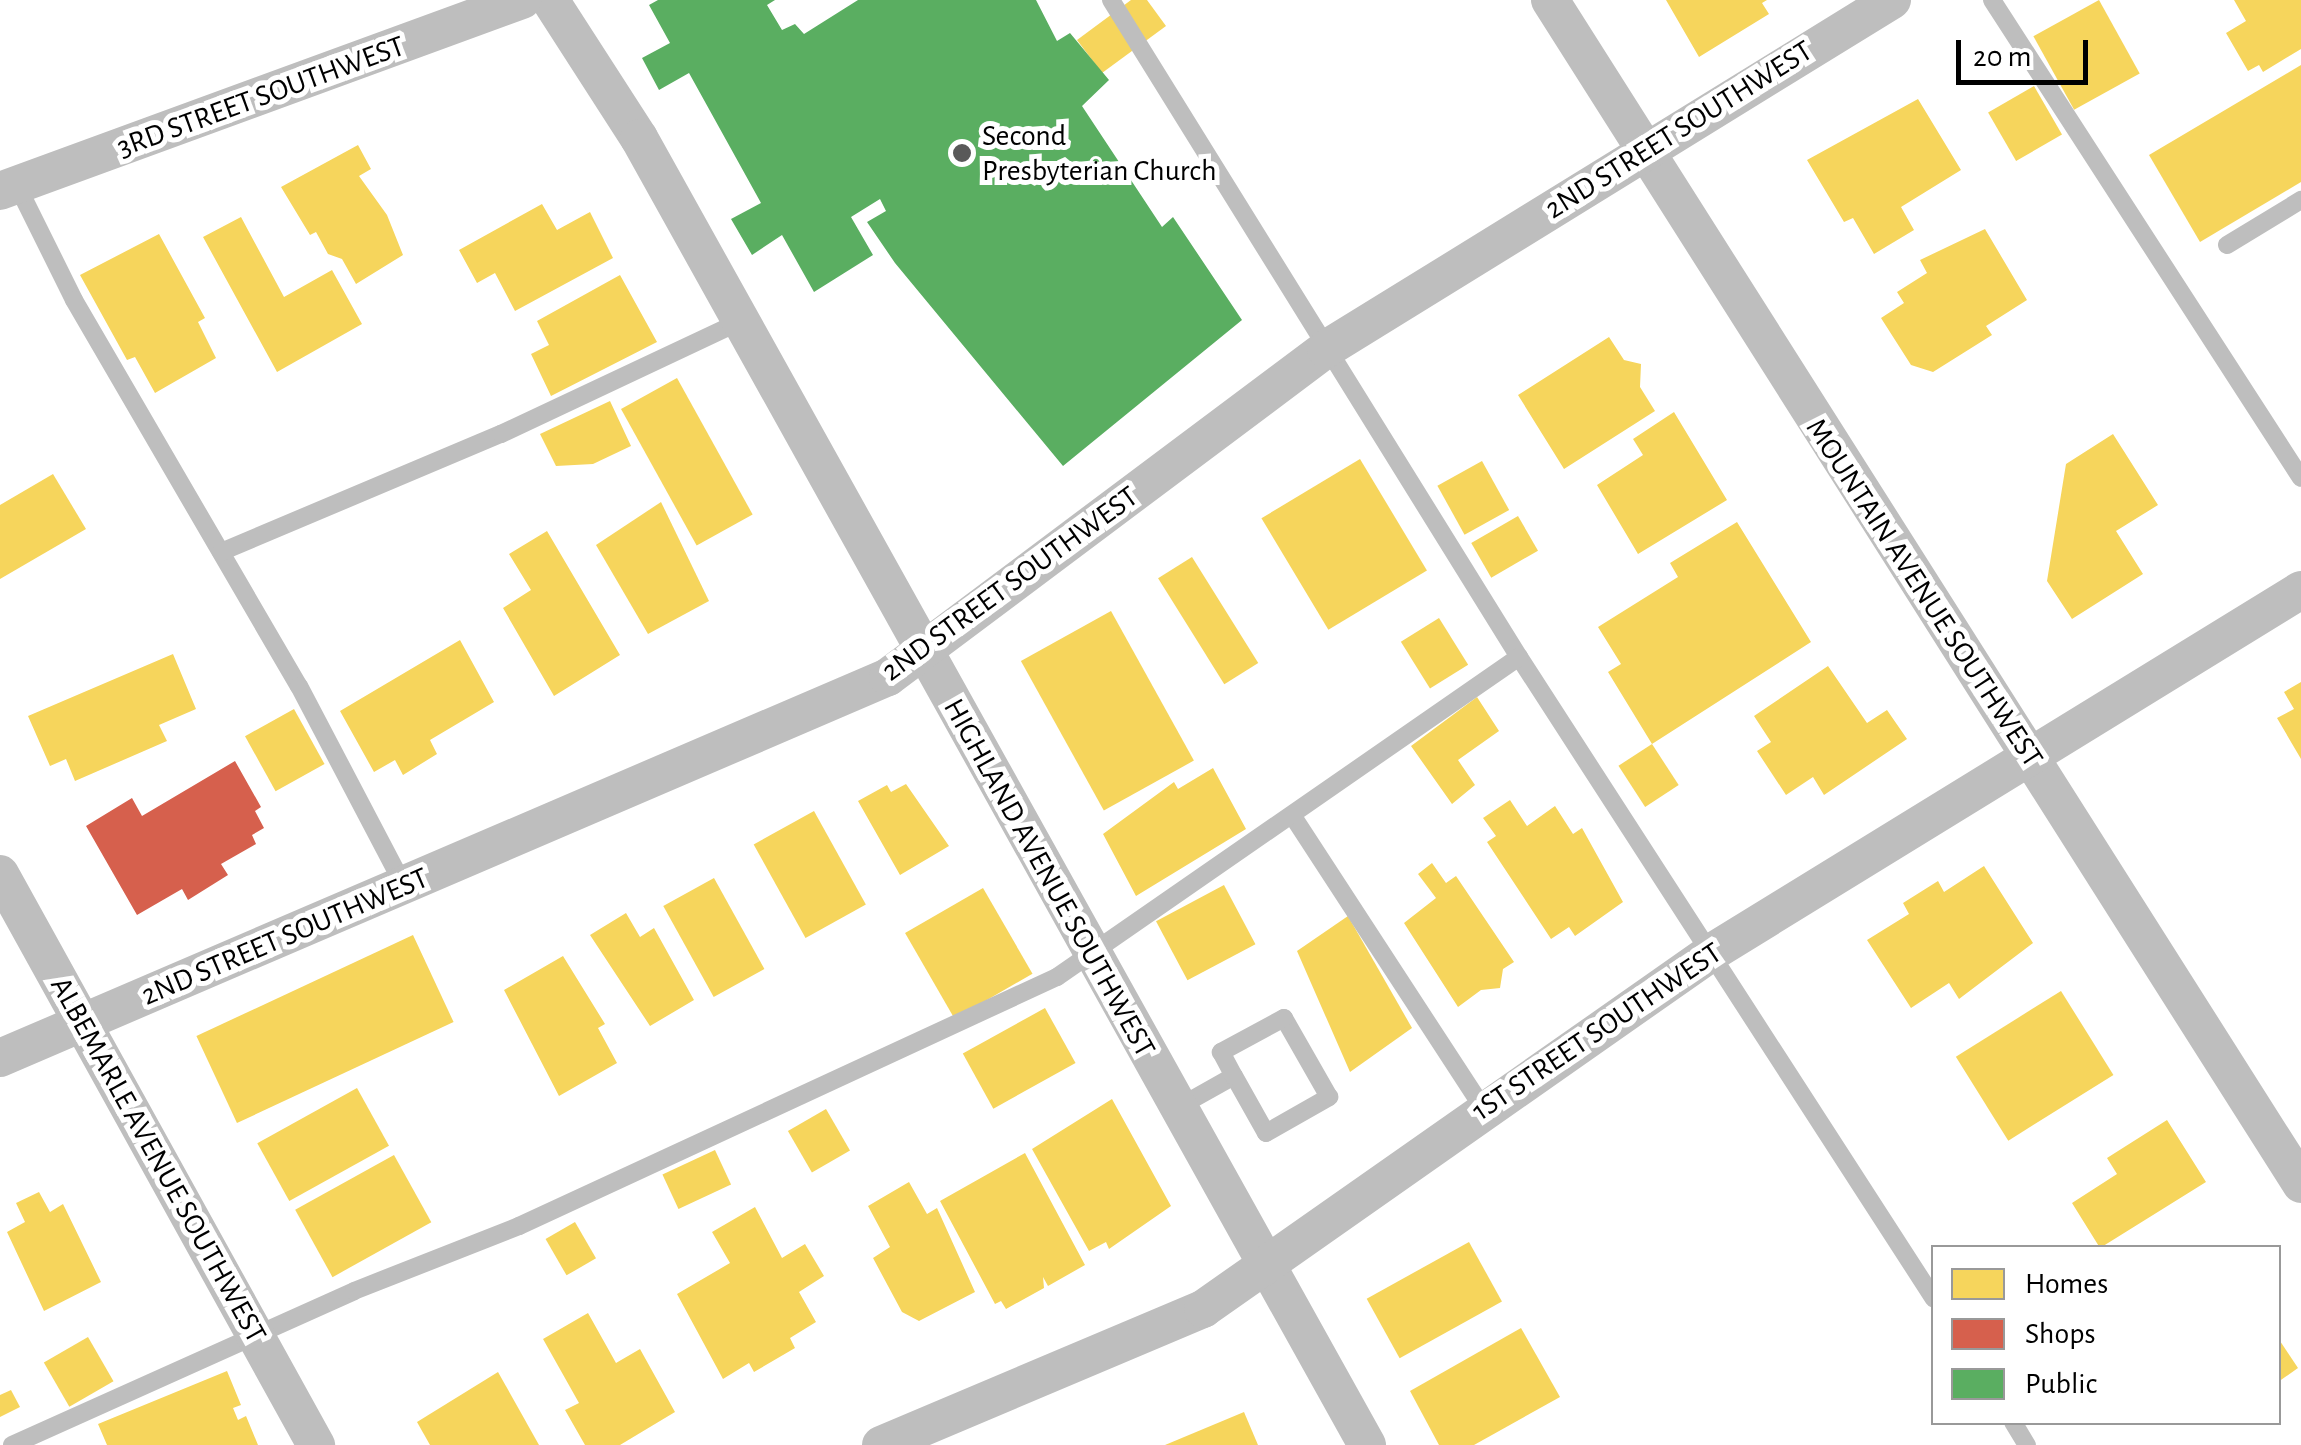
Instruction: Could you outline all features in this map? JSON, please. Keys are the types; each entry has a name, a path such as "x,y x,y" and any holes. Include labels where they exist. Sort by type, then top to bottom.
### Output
{"street":[{"name":"3RD STREET SOUTHWEST","path":"8,188 522,0"},
{"name":"HIGHLAND AVENUE SOUTHWEST","path":"550,0 639,138 1090,956 1366,1445"},
{"name":"MOUNTAIN AVENUE SOUTHWEST","path":"1550,0 2301,1184"},
{"name":"2ND STREET SOUTHWEST","path":"0,1058 888,678 1326,349 1892,0"},
{"name":"1ST STREET SOUTHWEST","path":"881,1445 1204,1309 1709,954 2301,590"},
{"name":"ALBEMARLE AVENUE SOUTHWEST","path":"0,874 316,1445"}],"lane":[{"path":"1111,0 1519,657 1931,1293"},
{"path":"1992,0 2301,478"},
{"path":"8,188 221,552 404,887"},
{"path":"2227,246 2301,200"},
{"path":"221,552 501,434 742,321"},
{"path":"12,1445 256,1336 520,1226 976,1018 1090,956 1519,657"},
{"path":"1292,815 1484,1109"},
{"path":"1284,1018 1329,1097 1266,1133 1234,1076 1221,1052 1284,1018"},
{"path":"1176,1108 1234,1076"}],"building: Homes":[{"path":"1131,0 1147,0 1166,26 1102,73 1077,40"},
{"path":"1666,0 1767,0 1762,3 1769,14 1699,57"},
{"path":"2099,0 2140,73 2074,110 2033,36"},
{"path":"2234,0 2301,0 2301,49 2263,72 2259,65 2248,71 2226,33 2246,21"},
{"path":"2301,65 2301,182 2200,242 2149,155"},
{"path":"2034,86 2062,134 2016,161 1988,112"},
{"path":"1918,99 1961,170 1901,207 1914,230 1874,254 1853,218 1844,222 1807,160"},
{"path":"358,145 371,169 359,176 387,215 403,255 356,284 342,259 328,254 316,232 310,235 281,187"},
{"path":"542,204 557,230 590,212 613,258 515,311 495,273 477,283 459,250"},
{"path":"241,217 284,297 332,270 362,324 277,372 203,237"},
{"path":"1985,229 2027,300 1986,326 1992,335 1933,372 1911,365 1881,318 1904,303 1897,292 1927,273 1920,260"},
{"path":"159,234 205,318 198,322 216,358 155,393 135,357 127,360 80,275"},
{"path":"620,275 657,342 551,396 531,354 549,345 537,321"},
{"path":"1609,337 1624,360 1641,364 1640,387 1655,411 1564,469 1518,395"},
{"path":"677,378 753,514 697,545 621,409"},
{"path":"610,401 631,446 593,464 556,466 540,434"},
{"path":"1674,412 1727,500 1638,554 1597,485 1643,455 1633,439"},
{"path":"2113,434 2158,505 2116,531 2143,574 2072,619 2047,581 2066,464"},
{"path":"1360,459 1427,570 1328,630 1261,518"},
{"path":"1482,461 1509,510 1465,535 1437,486"},
{"path":"53,474 86,529 0,579 0,505"},
{"path":"661,502 709,601 648,634 596,545"},
{"path":"1518,516 1538,551 1491,578 1471,543"},
{"path":"1737,522 1811,642 1652,744 1608,672 1621,664 1598,627 1678,577 1670,563"},
{"path":"547,531 620,655 554,696 503,608 531,590 509,554"},
{"path":"1192,557 1258,663 1224,684 1158,578"},
{"path":"1111,611 1194,761 1104,810 1021,661"},
{"path":"1439,618 1468,665 1430,688 1401,642"},
{"path":"460,640 494,702 430,740 437,754 403,775 395,760 374,772 340,711"},
{"path":"173,654 196,709 159,725 167,741 75,781 66,759 50,766 28,716"},
{"path":"1828,666 1867,723 1887,710 1907,739 1824,795 1813,777 1786,795 1757,751 1771,742 1754,716"},
{"path":"2301,682 2301,759 2277,718 2294,709 2284,692"},
{"path":"1477,697 1499,731 1458,760 1475,785 1452,804 1411,746"},
{"path":"294,709 325,764 276,791 245,736"},
{"path":"1652,744 1679,785 1645,807 1618,766"},
{"path":"1213,768 1246,829 1136,896 1103,834 1174,782 1178,789"},
{"path":"906,784 949,846 900,875 858,801 887,785 891,792"},
{"path":"1510,800 1527,826 1555,806 1573,834 1582,828 1623,902 1575,936 1569,927 1551,939 1487,842 1496,836 1483,818"},
{"path":"814,811 866,905 806,938 754,844"},
{"path":"1432,863 1446,883 1456,876 1514,962 1503,969 1500,988 1481,990 1458,1007 1404,923 1436,898 1418,874"},
{"path":"1984,866 2033,943 1959,999 1949,983 1911,1008 1867,940 1909,914 1903,903 1938,881 1944,892"},
{"path":"714,878 764,969 714,997 663,906"},
{"path":"1224,885 1255,944 1187,980 1156,921"},
{"path":"983,888 1032,974 955,1019 905,933"},
{"path":"626,913 640,937 654,928 694,1000 650,1026 590,935"},
{"path":"1348,916 1412,1028 1350,1072 1297,951"},
{"path":"413,935 454,1022 237,1123 196,1036"},
{"path":"563,956 605,1024 598,1028 617,1063 559,1096 504,990"},
{"path":"2061,991 2113,1075 2008,1141 1956,1057"},
{"path":"1045,1008 1076,1063 993,1109 963,1054"},
{"path":"357,1088 389,1146 289,1201 257,1143"},
{"path":"1112,1099 1171,1206 1109,1249 1106,1242 1089,1251 1032,1149"},
{"path":"826,1109 850,1151 812,1173 788,1131"},
{"path":"2167,1120 2206,1182 2105,1245 2098,1245 2072,1203 2117,1174 2107,1158"},
{"path":"715,1150 731,1184 678,1209 662,1175"},
{"path":"1025,1153 1085,1265 1048,1286 1043,1277 1044,1288 1006,1309 1001,1301 995,1304 940,1201"},
{"path":"394,1155 431,1222 332,1277 295,1210"},
{"path":"909,1182 927,1214 937,1208 975,1292 919,1321 902,1312 873,1258 890,1247 868,1206"},
{"path":"39,1192 50,1212 63,1204 101,1282 44,1311 7,1232 25,1222 16,1203"},
{"path":"755,1207 782,1258 805,1244 824,1276 799,1292 816,1322 790,1338 795,1348 754,1372 749,1363 723,1379 677,1294 730,1263 712,1232"},
{"path":"575,1222 596,1258 567,1275 546,1239"},
{"path":"1469,1242 1502,1301 1400,1358 1367,1299"},
{"path":"588,1313 616,1363 640,1349 675,1412 620,1445 585,1445 565,1410 579,1403 543,1339"},
{"path":"1521,1328 1560,1397 1474,1445 1439,1445 1410,1391"},
{"path":"88,1337 114,1381 69,1407 44,1362"},
{"path":"2281,1342 2298,1368 2281,1380"},
{"path":"227,1371 241,1405 233,1408 238,1420 246,1416 258,1445 107,1445 98,1424"},
{"path":"498,1372 539,1445 430,1445 417,1422"},
{"path":"11,1390 20,1407 0,1417 0,1395"},
{"path":"1244,1412 1258,1445 1165,1445"}],"building: Shops":[{"path":"235,761 261,807 255,811 264,828 252,835 256,844 221,864 228,875 188,900 182,889 137,915 86,826 132,798 142,816"}],"building: Public":[{"path":"658,0 775,0 767,5 782,30 795,24 804,34 858,0 1036,0 1057,41 1070,33 1109,80 1082,106 1162,227 1173,217 1242,320 1063,466 895,263 867,222 886,211 880,199 851,217 873,255 814,292 782,235 752,255 731,219 761,203 689,73 659,90 642,58 670,43 649,5"}],"place":[{"name":"Second Presbyterian Church","path":"962,153"}]}
